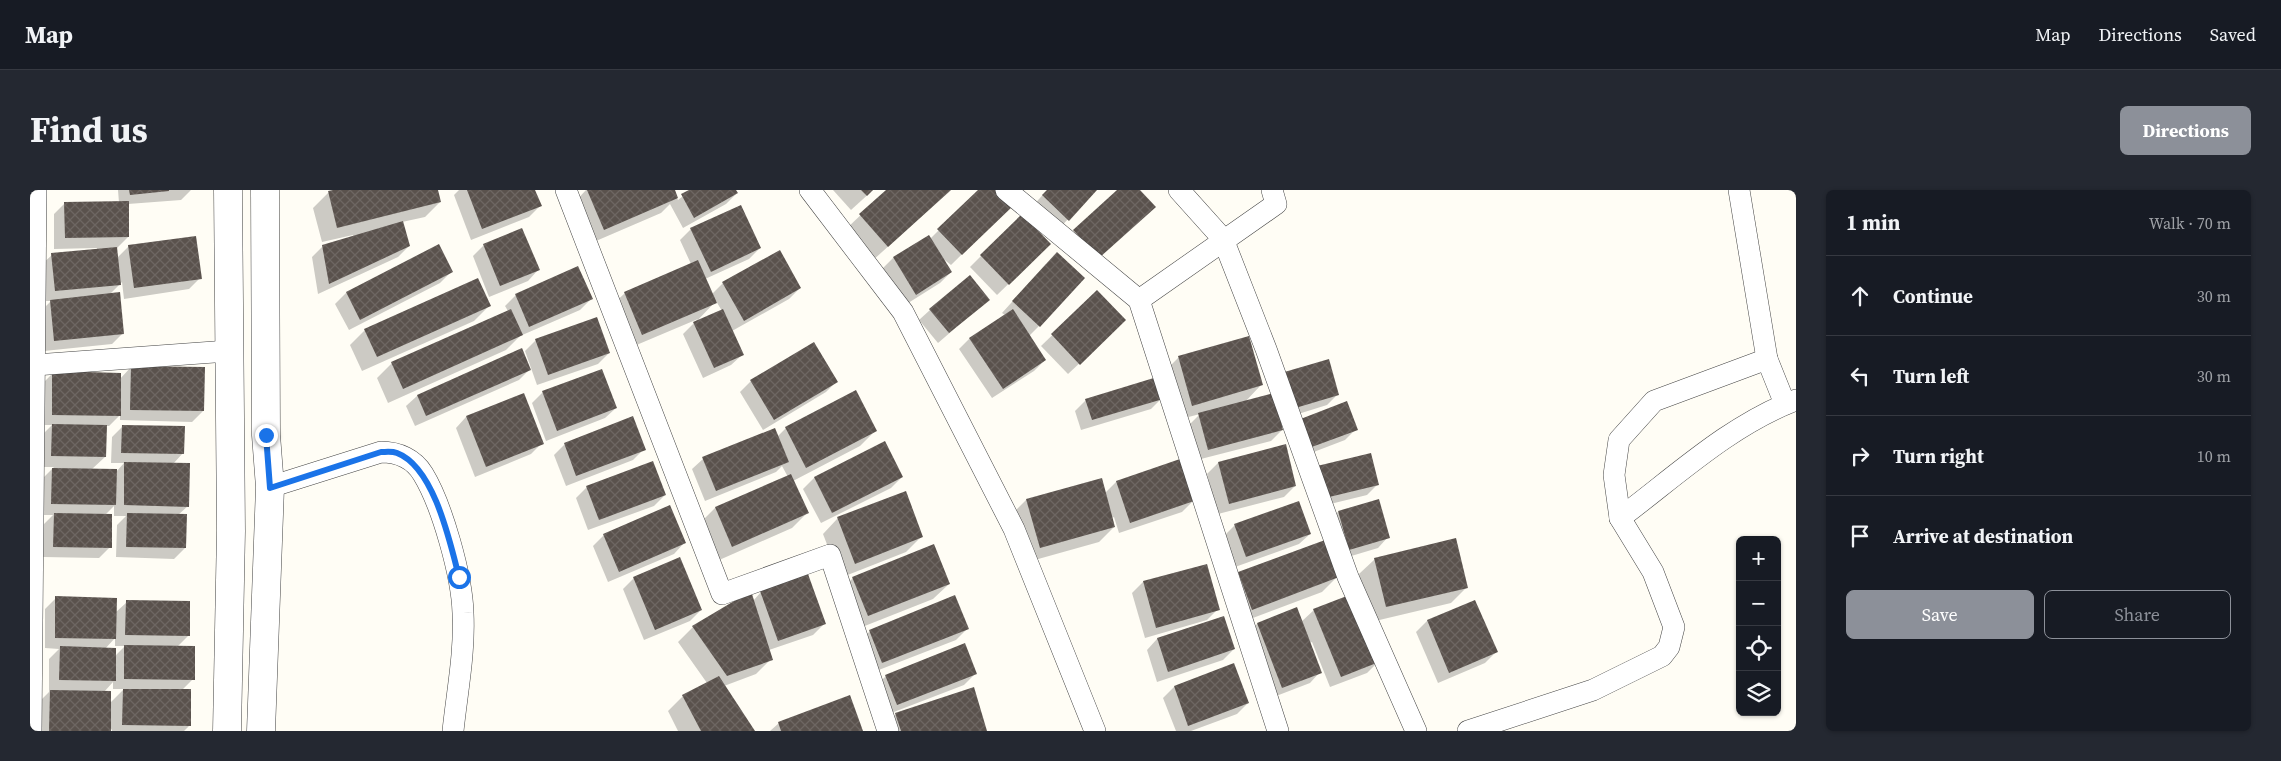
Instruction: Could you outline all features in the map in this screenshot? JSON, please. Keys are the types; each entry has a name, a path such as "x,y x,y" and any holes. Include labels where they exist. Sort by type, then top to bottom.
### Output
{"street":[{"path":"31,731 36,190"},
{"path":"227,731 231,531 228,190"},
{"path":"261,731 270,488 266,435 265,190"},
{"path":"566,190 722,594 830,555 888,731"},
{"path":"810,190 903,312 1014,529 1095,731"},
{"path":"1006,190 1140,300 1278,731"},
{"path":"1179,190 1223,239 1266,349 1348,577 1416,731"},
{"path":"1140,300 1223,239 1276,204 1272,190"},
{"path":"1620,518 1729,435 1768,411 1791,402 1767,359 1739,190"},
{"path":"35,365 228,351"},
{"path":"1468,731 1592,690 1662,656 1669,647 1674,627 1672,617 1653,572 1620,518 1614,475 1619,440 1654,401 1767,359"},
{"path":"270,488 381,452 396,452 409,460 422,473 452,548 459,577 463,612 463,648 453,731"}],"building":[{"path":"129,190 169,190 169,191 130,195"},
{"path":"438,190 441,202 337,228 328,191"},
{"path":"467,190 535,190 542,206 482,229"},
{"path":"587,190 675,190 678,198 604,230"},
{"path":"689,190 736,190 738,193 694,218 681,194"},
{"path":"861,190 873,190 867,196"},
{"path":"886,190 951,190 888,247 859,214"},
{"path":"978,190 997,190 1013,206 962,255 937,229"},
{"path":"1047,190 1097,190 1069,221 1042,195"},
{"path":"1117,190 1140,190 1156,207 1099,258 1073,230"},
{"path":"129,201 129,237 65,238 64,202"},
{"path":"741,205 761,248 711,272 690,228"},
{"path":"1022,214 1051,244 1009,285 980,255"},
{"path":"403,221 410,246 329,284 322,245"},
{"path":"522,228 540,270 500,286 483,244"},
{"path":"929,235 952,272 916,295 893,257"},
{"path":"196,236 202,279 134,288 128,245"},
{"path":"439,244 453,272 360,320 346,292"},
{"path":"117,247 121,285 55,291 51,253"},
{"path":"780,250 801,288 744,321 722,282"},
{"path":"1057,252 1085,278 1040,327 1012,301"},
{"path":"698,260 717,303 642,335 624,292"},
{"path":"578,266 593,299 529,327 515,294"},
{"path":"970,275 990,300 949,333 929,309"},
{"path":"478,278 491,306 377,357 364,329"},
{"path":"1097,290 1126,320 1080,365 1051,334"},
{"path":"120,292 124,334 54,341 50,300"},
{"path":"511,309 523,335 403,389 391,362"},
{"path":"723,309 744,355 714,368 693,322"},
{"path":"1013,309 1046,360 1003,389 969,338"},
{"path":"597,317 610,353 548,375 535,339"},
{"path":"1249,336 1263,385 1192,406 1178,356"},
{"path":"814,342 838,382 774,420 750,380"},
{"path":"522,348 531,370 426,416 417,395"},
{"path":"1329,359 1339,395 1292,409 1281,373"},
{"path":"131,366 205,367 204,411 130,410"},
{"path":"602,369 617,408 557,431 542,391"},
{"path":"52,371 121,373 121,416 52,415"},
{"path":"1157,377 1163,399 1092,420 1085,399"},
{"path":"856,390 877,431 806,468 785,427"},
{"path":"524,393 544,444 486,467 466,416"},
{"path":"1274,393 1283,430 1208,450 1198,413"},
{"path":"1347,401 1358,430 1309,448 1298,420"},
{"path":"633,416 646,450 576,476 564,443"},
{"path":"52,424 107,425 106,457 51,456"},
{"path":"122,425 185,426 184,454 121,453"},
{"path":"775,428 789,462 716,491 702,457"},
{"path":"885,441 903,477 832,513 814,477"},
{"path":"1286,444 1296,486 1229,504 1218,462"},
{"path":"1371,453 1379,485 1325,498 1317,466"},
{"path":"1180,459 1194,501 1130,523 1116,481"},
{"path":"653,461 666,495 599,520 586,486"},
{"path":"124,462 190,463 189,507 124,505"},
{"path":"52,468 117,469 116,505 51,504"},
{"path":"791,474 809,513 732,547 715,507"},
{"path":"1102,478 1115,527 1040,548 1026,499"},
{"path":"906,491 923,537 855,564 837,517"},
{"path":"1379,499 1390,538 1349,550 1338,511"},
{"path":"1299,501 1311,534 1246,557 1234,524"},
{"path":"670,505 686,543 619,572 603,534"},
{"path":"54,513 112,514 112,548 53,547"},
{"path":"127,513 187,514 186,548 126,547"},
{"path":"1456,538 1468,588 1386,607 1374,558"},
{"path":"1325,540 1339,577 1252,610 1238,572"},
{"path":"934,544 950,584 868,616 852,577"},
{"path":"680,557 702,610 655,630 633,577"},
{"path":"1207,564 1220,610 1156,628 1143,581"},
{"path":"808,574 826,624 778,641 760,591"},
{"path":"751,591 773,660 727,676 692,626"},
{"path":"1352,594 1379,662 1341,677 1313,609"},
{"path":"955,595 969,629 882,663 869,630"},
{"path":"55,596 117,598 116,639 55,638"},
{"path":"126,600 190,601 190,636 125,635"},
{"path":"1475,600 1498,652 1449,673 1427,620"},
{"path":"1297,607 1322,673 1282,688 1257,623"},
{"path":"1224,616 1235,649 1168,672 1157,638"},
{"path":"965,643 977,674 897,705 885,675"},
{"path":"124,645 195,646 195,680 124,679"},
{"path":"60,646 116,648 116,681 59,680"},
{"path":"1234,663 1249,703 1188,726 1174,686"},
{"path":"719,676 755,731 701,731 682,695"},
{"path":"974,687 987,731 901,731 895,713"},
{"path":"123,689 191,689 191,726 122,725"},
{"path":"50,690 111,691 111,731 49,731"},
{"path":"850,695 863,731 781,731 778,722"}],"route":[{"path":"266,435 270,488 381,452 396,452 409,460 422,473 431,491 452,548 459,577"}]}
